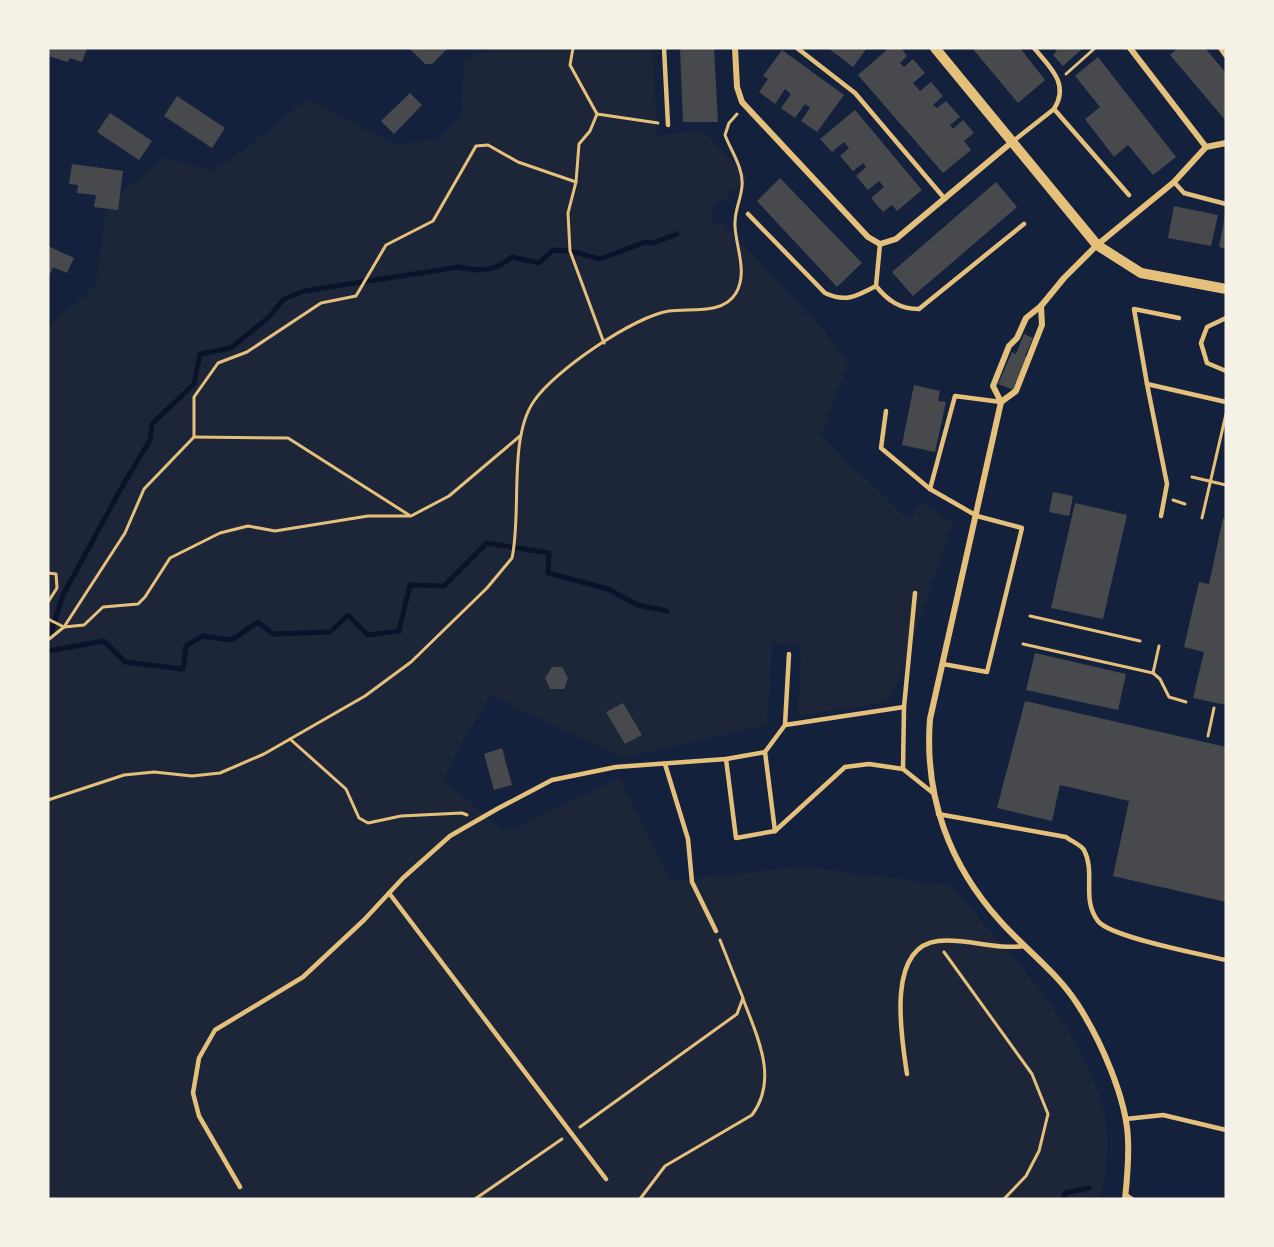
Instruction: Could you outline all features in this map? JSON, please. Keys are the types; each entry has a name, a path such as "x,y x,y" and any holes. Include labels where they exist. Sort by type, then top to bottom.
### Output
{"street":[{"path":"735,48 737,87 742,102 868,237 880,244 896,239 1012,142"},
{"path":"935,48 1097,245 1142,273 1226,289"},
{"path":"1130,48 1206,147"},
{"path":"1221,48 1226,55"},
{"path":"1128,1198 1126,1119 1102,1051 1078,1005 1060,982 981,898 964,873 950,846 933,793 928,748 930,719 977,516 1000,402 993,386 1009,346 1017,338 1026,318 1041,306 1097,245 1174,182 1206,147 1226,143"},
{"path":"1000,402 1016,391 1042,325 1041,306"}],"lane":[{"path":"664,48 668,125"},
{"path":"797,48 855,93 945,200"},
{"path":"1012,142 1054,109 1059,101 1060,83 1034,48"},
{"path":"1054,109 1129,195"},
{"path":"1174,182 1184,193 1226,204"},
{"path":"748,214 825,293 837,299 849,299 876,286"},
{"path":"876,286 892,302 906,309 919,309 1024,224"},
{"path":"876,286 880,244"},
{"path":"1161,516 1167,484 1134,309 1179,318"},
{"path":"1226,318 1207,327 1201,343 1207,363 1226,371"},
{"path":"1147,384 1226,402"},
{"path":"930,489 955,396 1000,402"},
{"path":"886,411 881,448 930,489 977,516 1022,528 987,672 943,664"},
{"path":"903,769 904,707 915,593"},
{"path":"775,831 765,752 784,725 789,654"},
{"path":"784,725 904,707"},
{"path":"240,1187 199,1116 194,1093 199,1058 215,1030 303,977 364,920 389,892 450,836 552,780 616,767 726,759 765,752"},
{"path":"726,759 736,838 775,831 845,767 869,764 903,769 933,793"},
{"path":"665,764 688,839 692,882 716,931"},
{"path":"938,814 1066,837 1083,848 1089,865 1089,904 1099,924 1127,936 1226,960"},
{"path":"389,892 606,1179"},
{"path":"907,1074 900,1019 903,981 912,955 936,941 958,941 1008,948 1024,946"},
{"path":"1126,1119 1163,1115 1226,1130"}],"path":[{"path":"573,48 570,65 597,114"},
{"path":"1065,74 1095,48"},
{"path":"597,114 668,125"},
{"path":"597,114 590,131 579,144 576,182 568,213 570,251 604,343"},
{"path":"48,800 124,775 154,772 192,776 220,773 290,739 365,696 411,662 505,570 512,558 515,536 522,435 532,403 544,387 604,343 650,316 668,311 722,307 737,292 742,272 736,239 735,211 742,179 725,135 729,123 737,114"},
{"path":"48,640 64,627 125,534 144,489 194,437 194,397 218,363 247,352 321,303 356,296 386,245 432,221 476,146 488,145 518,162 576,182"},
{"path":"1202,518 1226,414"},
{"path":"48,619 64,627 84,625 103,607 138,604 146,597 170,558 220,533 248,526 275,531 368,516 411,516 449,496 522,435"},
{"path":"194,437 288,438 411,516"},
{"path":"1192,477 1226,485"},
{"path":"48,573 56,574 57,588 48,602"},
{"path":"1030,616 1140,641"},
{"path":"1023,644 1154,673 1160,679 1169,697 1186,702"},
{"path":"1154,673 1159,646"},
{"path":"1208,736 1214,708"},
{"path":"290,739 346,789 359,818 368,823 401,816 462,813 479,819"},
{"path":"639,1199 665,1166 752,1115 759,1106 766,1069 763,1052 716,931"},
{"path":"936,941 1032,1074 1048,1114 1039,1151 1026,1176 1004,1199"},
{"path":"475,1199 736,1014 743,998"}],"shaded area":[{"path":"491,48 652,48 657,135 704,132 748,178 725,199 714,205 711,227 722,223 806,311 804,311 822,327 848,364 821,436 909,520 922,503 953,523 898,682 885,702 798,716 801,645 773,643 767,725 622,758 491,695 460,746 444,779 503,832 620,778 671,881 803,867 952,886 1043,994 1081,1052 1095,1084 1107,1127 1107,1158 1100,1199 48,1199 48,327 96,285 106,206 165,157 212,171 249,146 307,98 395,145 440,139 461,115 464,62"}],"building":[{"path":"48,48 87,48 82,62 70,58 68,62 48,56"},
{"path":"409,48 448,48 432,64 425,64"},
{"path":"680,48 714,48 718,122 683,122"},
{"path":"828,48 867,48 853,67"},
{"path":"889,48 901,48 907,56 900,63 904,67 913,59 925,73 913,83 920,91 931,82 943,96 933,105 937,108 946,101 960,117 950,125 953,129 963,120 974,133 964,141 971,150 943,173 858,75"},
{"path":"972,48 1020,48 1045,80 1018,103"},
{"path":"1054,48 1083,48 1063,66 1053,55 1057,51"},
{"path":"1178,48 1205,48 1226,73 1226,121 1170,55"},
{"path":"782,50 844,95 817,132 801,121 810,108 805,104 795,118 781,108 791,94 785,89 775,104 759,92 768,79 763,76"},
{"path":"1098,57 1176,157 1153,175 1128,145 1114,157 1085,119 1100,107 1075,76"},
{"path":"410,93 422,105 394,134 381,121"},
{"path":"177,96 225,128 212,148 164,116"},
{"path":"855,110 922,190 897,211 892,205 883,212 871,198 884,187 879,181 868,190 856,176 866,167 863,163 853,171 840,156 849,148 844,142 832,152 820,139"},
{"path":"110,113 152,141 139,160 97,132"},
{"path":"72,164 123,171 118,210 94,207 96,195 77,193 78,185 69,184"},
{"path":"780,178 862,263 837,287 757,201"},
{"path":"996,182 1017,207 913,296 892,272"},
{"path":"1174,206 1218,215 1211,246 1168,238"},
{"path":"1226,215 1226,249 1219,247"},
{"path":"48,246 74,258 67,273 53,267 48,279"},
{"path":"1024,334 1033,338 1025,356 1030,358 1016,391 998,384 1012,352 1016,354"},
{"path":"914,385 940,391 938,401 946,402 935,452 902,445"},
{"path":"1053,492 1073,496 1069,516 1049,512"},
{"path":"1075,503 1127,515 1103,619 1051,608"},
{"path":"1223,518 1226,519 1226,705 1193,698 1204,652 1184,647 1199,582 1209,584"},
{"path":"1035,653 1126,674 1118,710 1026,690"},
{"path":"552,667 562,667 568,678 564,689 550,689 545,678"},
{"path":"1025,701 1226,747 1226,902 1113,876 1129,801 1060,785 1052,821 997,808"},
{"path":"623,703 642,735 625,744 606,712"},
{"path":"502,748 512,785 494,790 484,754"}],"waterway":[{"path":"48,642 63,595 150,440 152,424 194,384 200,354 231,348 268,318 284,299 304,291 459,267 474,270 493,268 512,257 539,263 553,250 570,251 600,259 645,242 653,243 677,234"},
{"path":"48,651 104,641 125,662 183,669 186,646 202,636 232,640 258,622 273,634 330,632 348,615 368,635 399,631 410,585 444,586 487,543 549,553 548,573 608,589 638,605 667,611"},
{"path":"1063,1199 1065,1193 1089,1188"}]}
